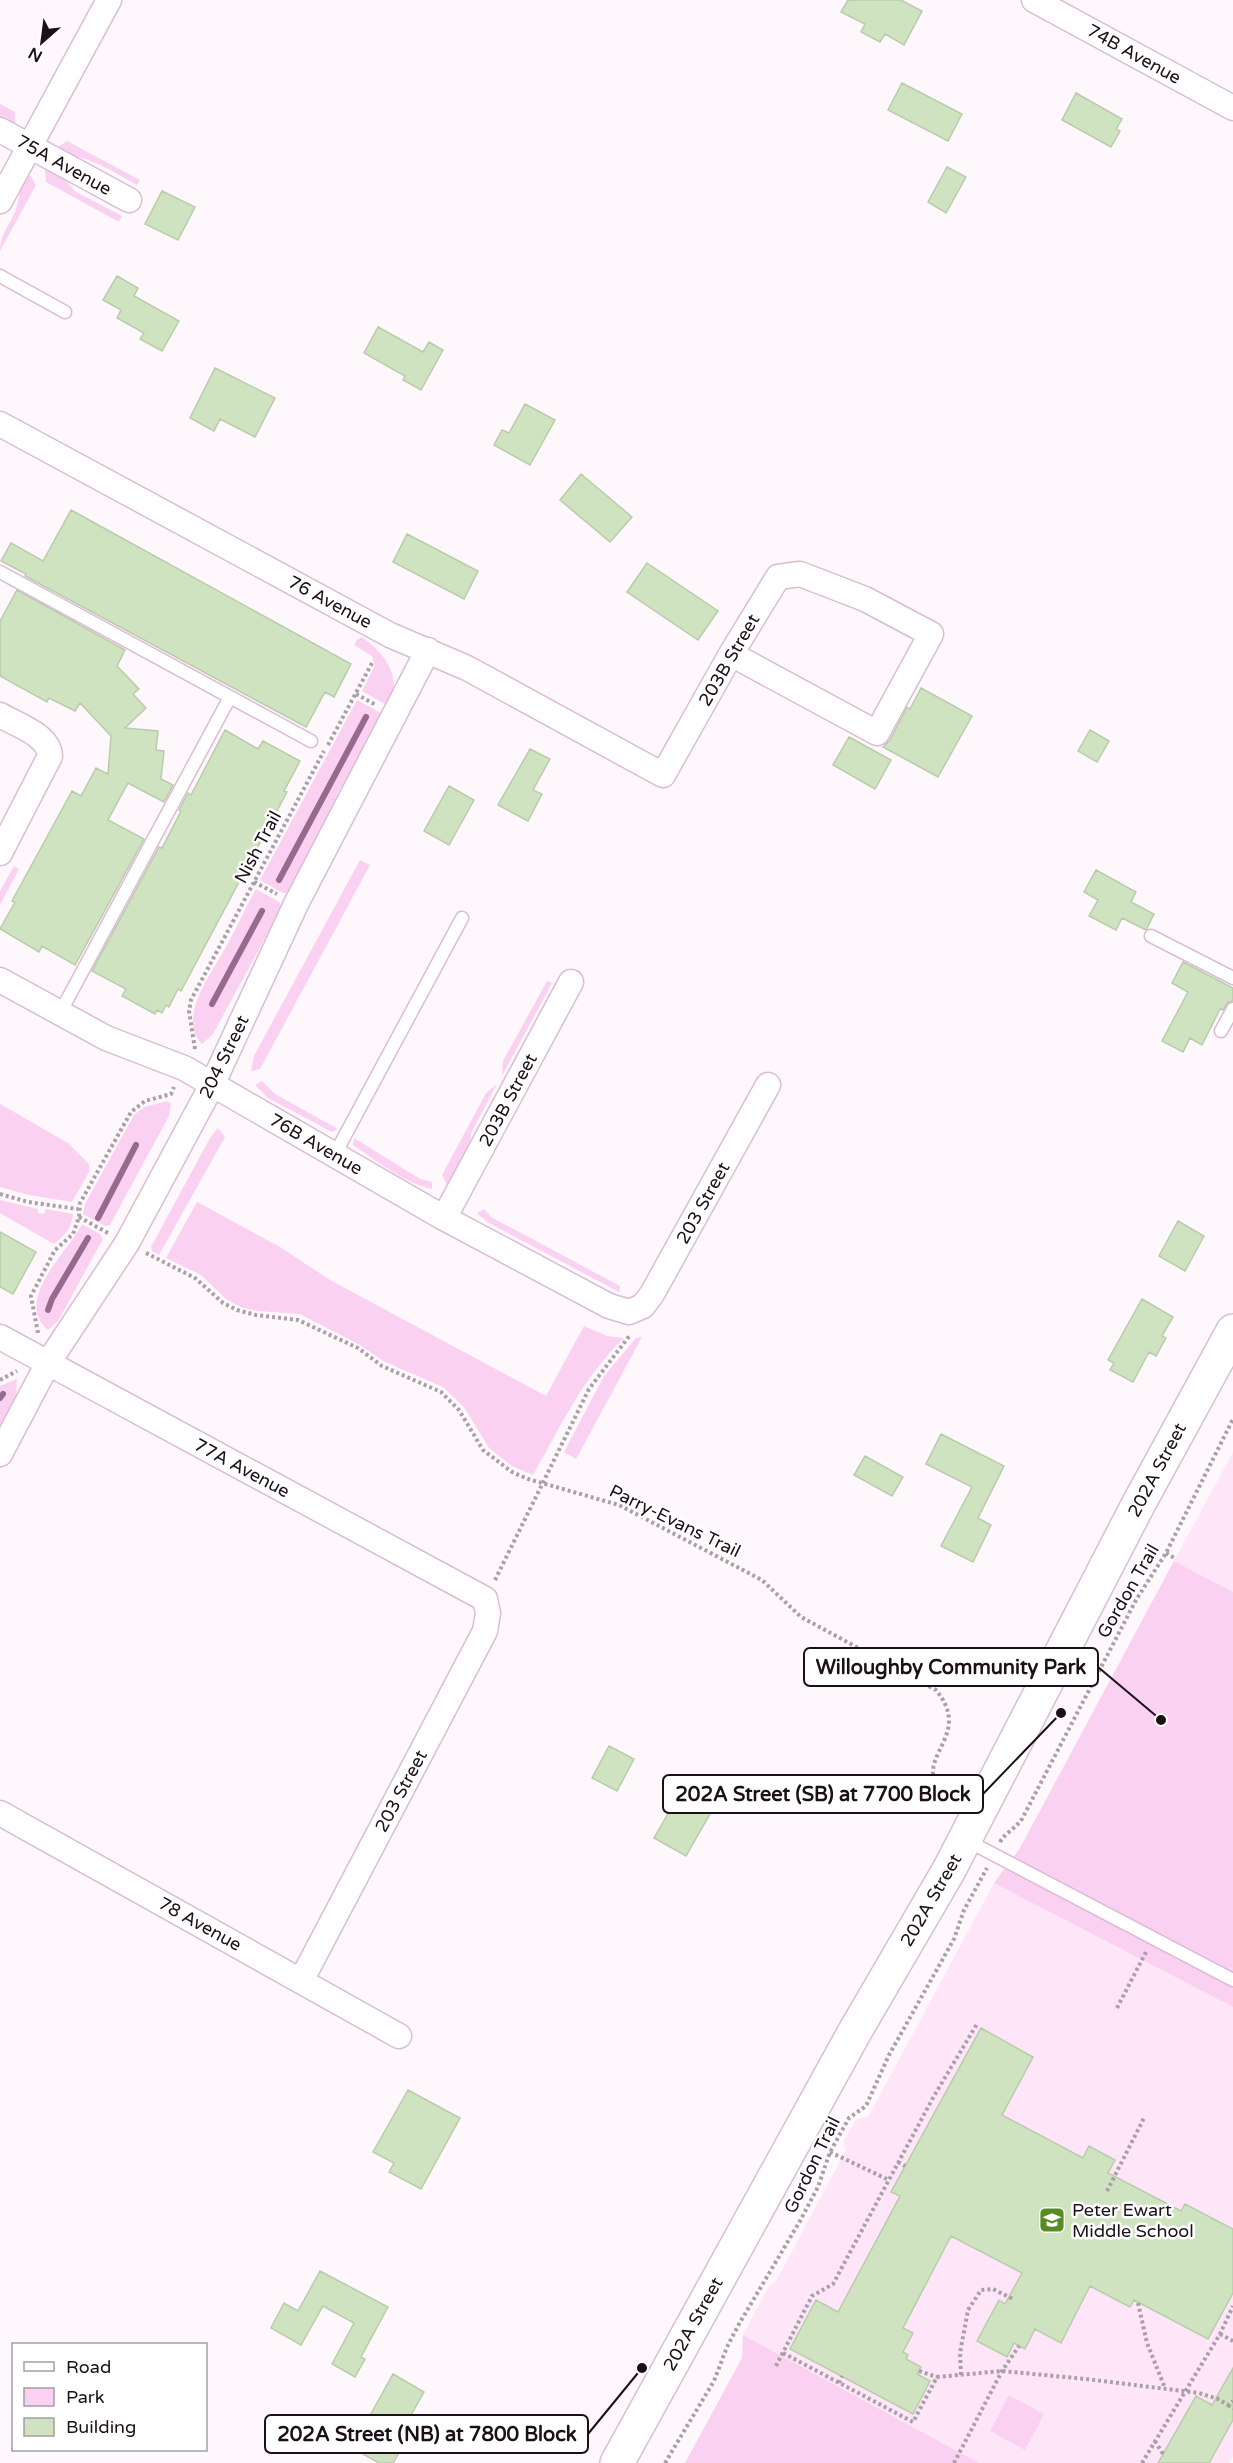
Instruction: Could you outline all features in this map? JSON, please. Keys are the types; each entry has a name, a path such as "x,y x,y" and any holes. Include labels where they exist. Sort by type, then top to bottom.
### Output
{"main road":[{"name":"202A Street","path":"617,2463 843,2053 965,1840 1138,1504 1233,1330"}],"street":[{"path":"0,201 109,0"},
{"name":"74B Avenue","path":"1034,0 1233,108"},
{"name":"75A Avenue","path":"0,130 129,200"},
{"name":"76 Avenue","path":"0,424 390,635 467,668 663,775"},
{"name":"203B Street","path":"663,775 731,654 778,577 800,574 865,598 931,634 877,733 731,654"},
{"name":"204 Street","path":"0,1454 48,1363 127,1243 212,1085 296,904 428,650"},
{"path":"0,716 42,739 50,748 50,756 43,774 0,853"},
{"name":"76B Avenue","path":"0,980 106,1038 175,1064 444,1218 609,1306 630,1324"},
{"name":"203B Street","path":"444,1218 571,982"},
{"name":"203 Street","path":"630,1324 652,1294 768,1085"},
{"name":"77A Avenue","path":"0,1337 485,1599"},
{"name":"203 Street","path":"301,1981 485,1631 488,1613 485,1599"},
{"name":"78 Avenue","path":"0,1813 399,2036"}],"lane":[{"path":"0,276 65,312"},
{"path":"0,572 311,741"},
{"path":"60,1013 230,697"},
{"path":"335,1154 462,918"},
{"path":"1151,936 1233,978"},
{"path":"1221,1031 1233,1009"},
{"path":"965,1840 1233,1980"}],"path":[{"name":"Nish Trail","path":"195,1048 189,1011 191,1000 372,663"},
{"path":"39,1332 33,1316 31,1296 55,1250 73,1234 79,1217 78,1209 131,1112 145,1101 171,1094"},
{"path":"0,1194 28,1202 78,1209"},
{"path":"79,1217 107,1232"},
{"name":"Parry-Evans Trail","path":"147,1253 195,1278 223,1303 237,1310 256,1315 298,1320 309,1324 358,1348 382,1366 441,1392 459,1410 483,1450 512,1472 619,1505 762,1580 801,1617 936,1690 944,1700 949,1722 933,1762 939,1789 946,1797"},
{"path":"485,1599 589,1389 630,1324"},
{"path":"0,1380 16,1374"},
{"name":"Gordon Trail","path":"1003,1831 1014,1828 1022,1819 1130,1611 1166,1553 1233,1419"},
{"path":"1166,1553 1176,1559"},
{"name":"Gordon Trail","path":"665,2463 714,2381 739,2324 800,2221 818,2187 830,2152 849,2118 866,2106 889,2055 954,1939 964,1910 981,1880"},
{"path":"1117,2008 1153,1938"},
{"path":"776,2366 812,2296 833,2284 934,2096 977,2024"},
{"path":"1107,2191 1144,2118"},
{"path":"830,2152 889,2180"},
{"path":"898,2162 905,2166"},
{"path":"961,2375 960,2353 968,2310 981,2290 993,2289 1013,2299"},
{"path":"1138,2303 1148,2343 1165,2388"},
{"path":"1142,2463 1220,2334 1233,2306"},
{"path":"1220,2334 1233,2341"},
{"path":"954,2463 1002,2372 1019,2346"},
{"path":"783,2353 913,2422 937,2377"},
{"path":"919,2371 937,2377 1002,2372 1165,2388 1218,2399 1233,2410 1232,2416"},
{"path":"839,2383 842,2376"},
{"path":"1228,2405 1233,2401"},
{"path":"1155,2441 1163,2454"}],"shaded area":[{"path":"1233,1452 1233,1592 1174,1561"},
{"path":"994,1883 1233,2007 1233,2456 1229,2463 979,2463 743,2335 769,2286 776,2281 846,2150 843,2142 856,2119 868,2117"}],"green space":[{"path":"0,104 15,112 15,124 0,120"},
{"path":"67,141 140,180 137,185 97,163 65,153 58,147"},
{"path":"45,170 60,174 76,192 122,216 119,222 46,182"},
{"path":"30,175 36,185 0,251 4,233 17,206 22,185"},
{"path":"362,637 378,651 389,666 394,684 391,704 385,704 362,691 375,665 372,656 354,645"},
{"path":"357,700 381,713 384,719 346,789 341,787 337,795 341,796 289,893 283,893 260,880"},
{"path":"360,860 370,865 260,1069 251,1071 254,1056"},
{"path":"14,866 19,869 0,905 0,891"},
{"path":"256,889 279,902 282,907 213,1034 202,1044 195,1033 193,1021 199,995"},
{"path":"547,981 552,983 502,1076 503,1061"},
{"path":"262,1081 275,1094 338,1129 332,1132 268,1098 255,1085"},
{"path":"497,1084 471,1133 470,1147 454,1179 447,1185 442,1175 486,1093"},
{"path":"167,1101 171,1103 169,1116 110,1225 105,1226 83,1214 85,1204 134,1115 144,1107"},
{"path":"0,1104 68,1143 89,1164 89,1172 72,1202 29,1195 0,1187"},
{"path":"218,1128 225,1137 159,1255 153,1252 151,1247 210,1138"},
{"path":"354,1138 420,1179 432,1182 432,1189 411,1182 381,1164 353,1145"},
{"path":"0,1200 38,1209 38,1213 44,1214 46,1209 73,1214 71,1223 65,1234 54,1244 0,1213"},
{"path":"197,1202 280,1247 330,1280 546,1396 584,1326 607,1336 624,1338 596,1369 563,1420 533,1475 512,1466 489,1448 464,1407 443,1387 385,1362 360,1345 300,1314 257,1311 241,1307 226,1299 201,1275 166,1258"},
{"path":"484,1209 491,1217 620,1286 619,1292 487,1222 477,1213"},
{"path":"82,1224 100,1234 103,1239 58,1321 48,1330 39,1318 36,1304 40,1290 56,1261"},
{"path":"642,1337 576,1459 564,1452 604,1376 636,1338"},
{"path":"17,1379 16,1397 0,1427 0,1386"},
{"path":"1174,1561 1233,1592 1233,2007 994,1883 1020,1848"},
{"path":"743,2335 979,2463 685,2463 742,2358"},
{"path":"1009,2395 1044,2414 1025,2450 990,2431"}],"building":[{"path":"848,0 901,0 922,11 904,45 885,34 880,42 861,32 865,24 841,12"},
{"path":"902,83 962,114 948,141 888,110"},
{"path":"1076,93 1122,119 1116,129 1120,131 1111,147 1062,120"},
{"path":"947,167 966,177 946,213 928,202"},
{"path":"162,191 195,207 178,240 145,224"},
{"path":"117,276 138,288 134,296 179,321 162,351 140,339 144,333 117,318 121,310 103,300"},
{"path":"378,327 423,352 429,342 443,350 421,390 403,380 405,376 364,353"},
{"path":"215,368 275,398 255,437 220,419 214,431 190,418"},
{"path":"525,404 555,420 530,465 494,445 502,430 509,433"},
{"path":"581,474 632,517 610,542 560,500"},
{"path":"71,510 351,664 334,697 325,692 306,727 1,561 11,543 43,561"},
{"path":"407,534 478,571 464,599 393,562"},
{"path":"647,563 718,611 698,640 627,592"},
{"path":"17,590 125,650 117,666 139,689 133,694 146,708 125,728 158,731 156,750 164,751 161,779 173,785 164,802 128,783 108,820 144,839 75,965 42,946 39,952 0,929 15,902 12,901 72,791 81,796 96,768 108,774 111,736 80,703 75,711 49,698 47,702 0,676 0,621"},
{"path":"921,688 972,716 938,777 883,747 890,740 907,707 910,709"},
{"path":"225,730 258,749 263,741 300,761 284,791 287,792 181,991 178,989 169,1007 166,1005 162,1013 157,1010 155,1014 122,996 126,989 92,971 159,847 162,848 188,793 191,795"},
{"path":"1090,730 1109,741 1097,762 1078,751"},
{"path":"849,737 891,760 875,789 833,765"},
{"path":"530,749 550,759 533,790 542,794 528,821 498,805"},
{"path":"449,786 474,800 449,845 424,831"},
{"path":"1096,870 1136,892 1131,902 1154,914 1146,930 1122,918 1116,930 1089,916 1098,900 1084,892"},
{"path":"1183,962 1233,988 1233,1001 1228,1002 1223,1010 1220,1009 1202,1045 1190,1038 1183,1052 1162,1041 1188,992 1172,983"},
{"path":"1178,1221 1204,1236 1185,1271 1159,1256"},
{"path":"0,1232 36,1252 13,1294 0,1287"},
{"path":"1142,1299 1173,1317 1162,1336 1166,1338 1156,1356 1149,1352 1133,1382 1110,1370 1114,1363 1108,1360"},
{"path":"941,1434 1004,1466 978,1518 991,1525 973,1562 941,1546 972,1487 926,1464"},
{"path":"865,1456 903,1477 892,1496 854,1475"},
{"path":"609,1746 634,1759 617,1791 592,1778"},
{"path":"684,1786 709,1800 704,1809 711,1812 686,1856 654,1838"},
{"name":"Peter Ewart Middle School","path":"981,2028 1033,2057 1002,2115 1083,2158 1089,2146 1115,2160 1108,2173 1181,2211 1185,2204 1233,2229 1233,2293 1208,2339 1134,2300 1130,2307 1090,2286 1061,2343 1035,2329 1025,2349 1014,2343 1007,2357 977,2341 999,2300 1005,2304 1022,2273 951,2236 903,2328 913,2333 903,2352 908,2355 906,2359 921,2367 917,2374 930,2381 913,2414 790,2349 816,2300 838,2312 900,2196 891,2192"},
{"path":"408,2090 460,2118 421,2189 389,2172 394,2163 373,2152"},
{"path":"320,2271 388,2307 361,2357 365,2359 355,2377 332,2364 354,2323 323,2306 301,2345 271,2328 284,2303 298,2311"},
{"path":"1233,2368 1233,2420 1209,2463 1158,2463 1196,2396 1212,2405"},
{"path":"393,2374 424,2392 401,2433 408,2437 393,2463 379,2463 352,2448"}],"waterway":[{"path":"279,880 366,717"},
{"path":"212,1004 262,911"},
{"path":"98,1218 136,1145"},
{"path":"48,1310 52,1299 88,1238"},
{"path":"0,1398 3,1394"}],"place":[{"name":"202A Street (SB) at 7700 Block","path":"1061,1713"},
{"name":"Willoughby Community Park","path":"1161,1720"},
{"name":"Peter Ewart Middle School","path":"1052,2220"},
{"name":"202A Street (NB) at 7800 Block","path":"642,2368"}]}
